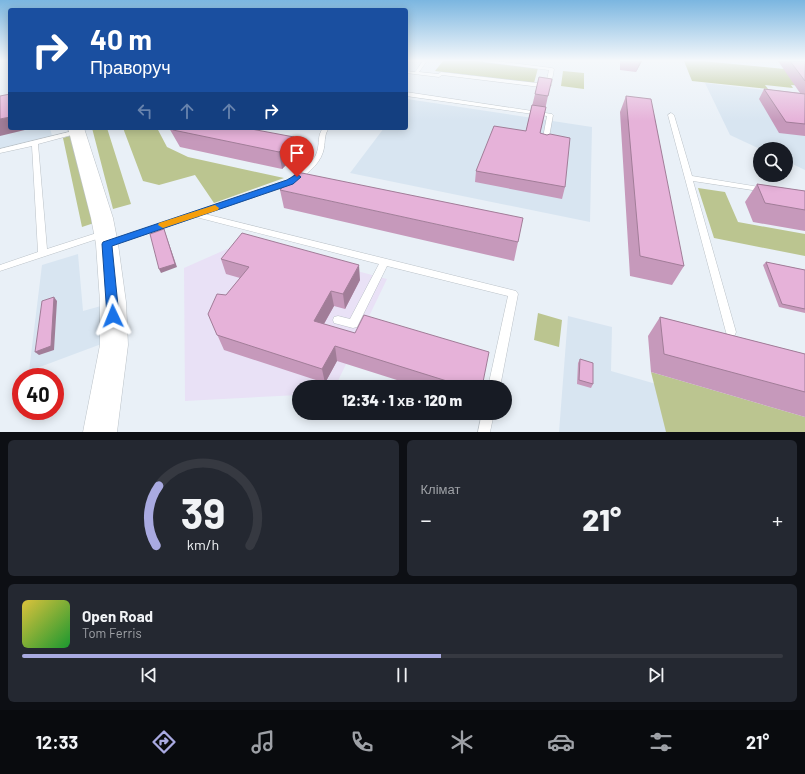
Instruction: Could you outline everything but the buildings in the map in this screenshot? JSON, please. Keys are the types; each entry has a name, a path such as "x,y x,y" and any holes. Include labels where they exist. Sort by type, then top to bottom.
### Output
{"street":[{"path":"76,130 102,218 106,239 113,302 114,345 100,432"}],"lane":[{"path":"508,81 548,86 549,81"},
{"path":"408,94 550,115 545,143"},
{"path":"671,115 731,332"},
{"path":"0,151 35,143 76,130"},
{"path":"0,268 43,254 106,239 195,214 290,182 305,171 319,154 322,133 324,130"},
{"path":"35,143 43,254"},
{"path":"688,178 774,191"},
{"path":"195,214 513,294 495,380"},
{"path":"338,320 353,324 385,261"},
{"path":"484,432 487,420"}],"shaded area":[{"path":"705,83 805,95 805,170 793,164 793,142 753,142 753,146 730,135"},
{"path":"408,99 592,127 590,222 350,173 382,130 408,130"},
{"path":"0,107 8,124 8,130 50,130 52,136 0,149"},
{"path":"245,241 387,279 338,380 292,380 292,395 185,401 184,268"},
{"path":"78,254 83,311 101,306 104,343 37,368 29,368 42,265"},
{"path":"568,316 612,327 611,371 663,386 674,432 559,432"}],"green space":[{"path":"519,81 534,81 534,83"},
{"path":"562,81 584,81 584,89 561,86"},
{"path":"694,81 805,81 805,86 791,85 793,88 765,85 768,89"},
{"path":"93,130 108,130 131,204 113,209"},
{"path":"124,130 158,130 167,147 188,157 284,178 214,203 195,175 159,185 143,181"},
{"path":"76,134 94,223 82,227 63,138"},
{"path":"698,188 725,192 738,222 805,234 805,256 714,238"},
{"path":"538,313 562,320 559,347 534,340"},
{"path":"651,372 805,417 805,432 666,432"}],"slow traffic":[{"path":"163,225 215,208"}],"route":[{"path":"113,316 107,244 290,182 297,177"}]}
